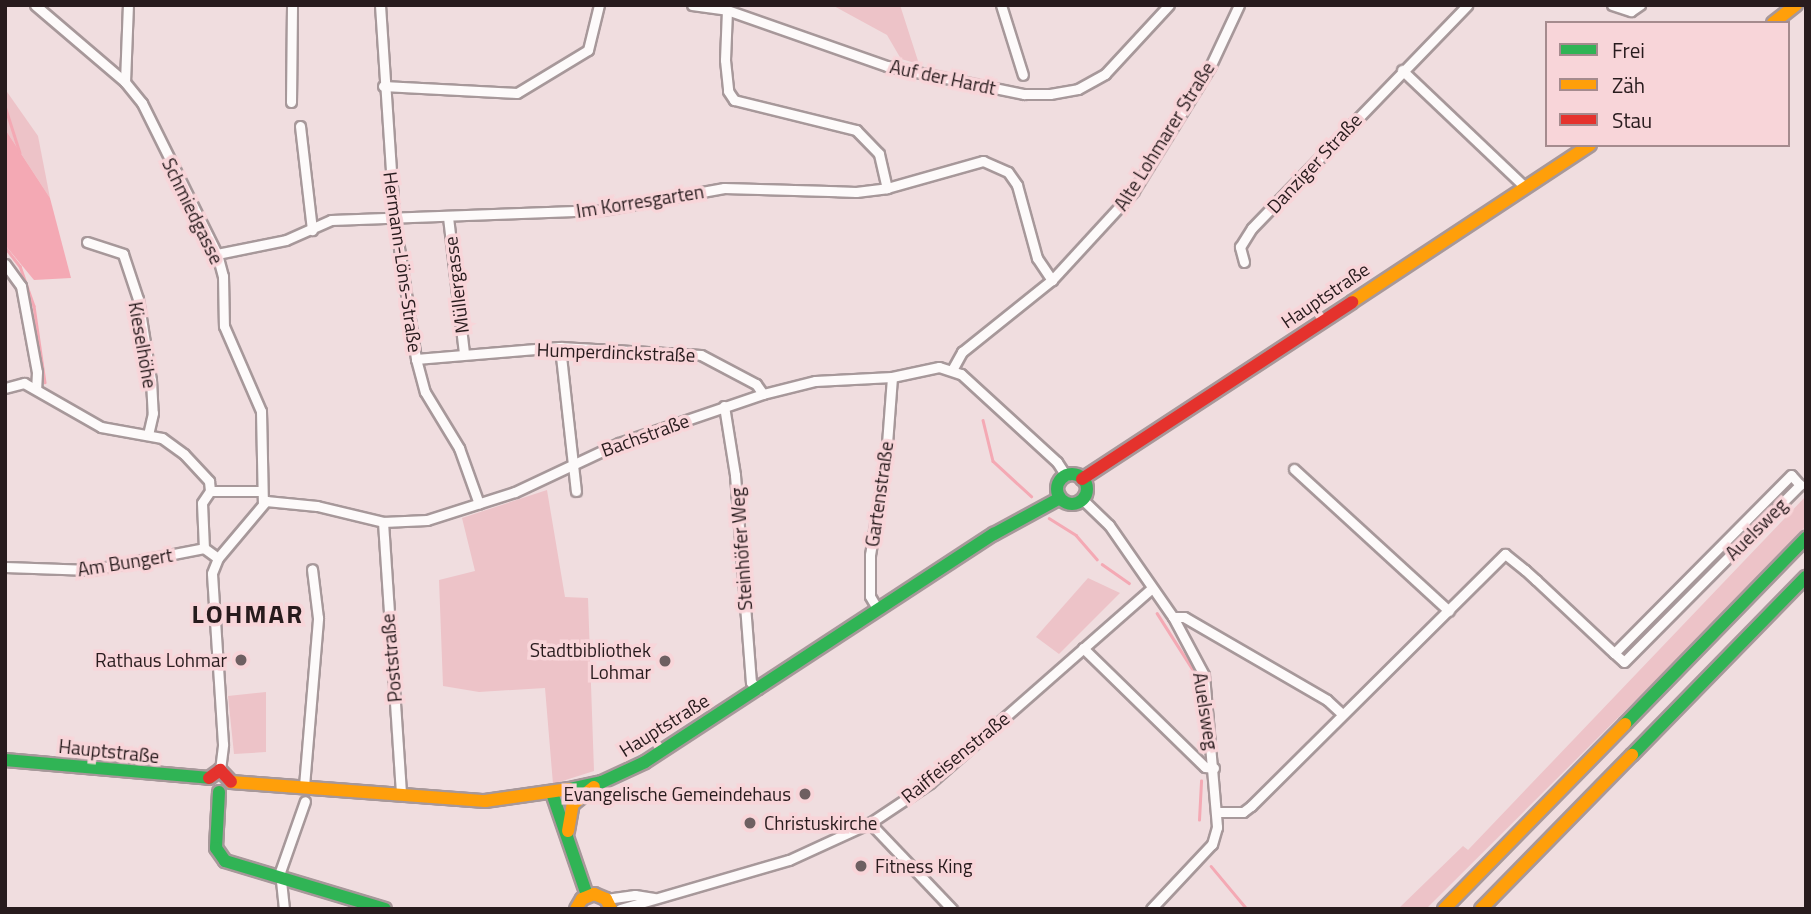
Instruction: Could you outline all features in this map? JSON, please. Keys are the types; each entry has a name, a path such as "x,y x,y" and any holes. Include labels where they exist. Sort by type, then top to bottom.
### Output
{"main road":[{"path":"1776,21 1796,5"},
{"name":"Hauptstraße","path":"1082,479 1587,147"},
{"path":"1066,476 1082,479 1087,490 1083,500 1073,504 1060,498 1058,487 1066,476"},
{"name":"Hauptstraße","path":"231,782 493,801 552,793 602,782 645,762 878,610 1040,507 1060,498"},
{"path":"1444,909 1806,538"},
{"path":"1482,909 1806,577"},
{"name":"Hauptstraße","path":"5,760 215,774"},
{"path":"219,792 212,789 215,774 231,782 219,792 216,848 220,857 280,880 385,909"},
{"path":"568,842 573,804 602,782"},
{"path":"552,793 587,895 608,904"},
{"path":"576,909 587,895"}],"street":[{"name":"Schmiedgasse","path":"35,5 125,82 142,103 217,254 223,276 224,326 261,411 263,503"},
{"path":"125,82 128,5"},
{"path":"292,5 292,102"},
{"name":"Hermann-Löns-Straße","path":"380,5 383,86 394,215 416,359 425,392 458,448 479,504"},
{"path":"383,86 517,93 588,50 598,5"},
{"name":"Auf der Hardt","path":"692,5 727,10 887,66 1024,94 1050,94 1078,89 1105,74 1169,5"},
{"path":"1001,5 1023,75"},
{"name":"Alte Lohmarer Straße","path":"952,370 962,352 1052,280 1133,192 1210,67 1239,5"},
{"name":"Danziger Straße","path":"1244,262 1240,247 1252,228 1467,5"},
{"path":"1612,5 1630,11 1640,5"},
{"path":"727,10 725,60 728,91 734,100 856,130 879,154 887,188"},
{"path":"1402,70 1525,187"},
{"path":"300,126 312,230"},
{"name":"Im Korresgarten","path":"217,254 269,244 312,230 331,220 394,215 448,217 602,210 724,188 856,192 887,188 968,162 995,164 1017,185 1037,258 1052,280"},
{"name":"Müllergasse","path":"448,217 464,353"},
{"name":"Kieselhöhe","path":"87,243 123,254 138,299 151,380 153,412 148,434"},
{"path":"5,264 21,286 37,372 36,389"},
{"path":"559,347 570,467 576,491"},
{"name":"Humperdinckstraße","path":"416,359 559,347 701,355 756,384 763,394"},
{"name":"Bachstraße","path":"263,503 271,500 317,506 383,522 427,520 479,504 570,467 619,443 763,394 815,381 892,377 925,368 952,370"},
{"path":"952,370 1033,439 1066,476"},
{"name":"Gartenstraße","path":"878,610 870,596 870,555 886,457 892,377"},
{"path":"5,388 24,383 101,427 148,434 184,454 202,471 210,491"},
{"name":"Steinhöfer Weg","path":"724,407 735,475 751,681 758,689"},
{"path":"1294,469 1449,611"},
{"name":"Auelsweg","path":"1791,475 1800,485 1624,662 1614,653 1714,552 1791,475"},
{"path":"210,491 262,491"},
{"path":"210,491 202,503 204,548 218,558"},
{"name":"Auelsweg","path":"1083,500 1109,525 1173,617 1204,675 1218,812 1212,844 1152,909"},
{"path":"215,774 223,744 211,584 218,558 263,503"},
{"name":"Poststraße","path":"383,522 401,794"},
{"name":"Am Bungert","path":"5,567 91,570 204,548"},
{"path":"1218,812 1243,812 1251,806 1505,554 1614,653"},
{"path":"304,786 318,618 312,569"},
{"name":"Raiffeisenstraße","path":"620,909 789,860 870,823 930,783 1152,588"},
{"path":"1173,617 1184,617 1328,700 1342,714"},
{"path":"1083,648 1205,767 1214,768"},
{"path":"284,909 280,880 305,801"},
{"path":"870,823 952,909"},
{"name":"Raiffeisenstraße","path":"608,904 635,895 656,898"}],"shaded area":[{"path":"832,5 900,5 919,64 901,59 887,35"},
{"path":"5,89 38,136 50,198 5,129"},
{"path":"5,129 50,198 71,278 34,280 5,245"},
{"path":"547,490 565,597 588,598 594,771 553,784 545,688 479,692 443,686 439,580 475,571 462,518"},
{"path":"1806,496 1806,526 1691,645 1426,909 1398,909 1463,846 1468,850"},
{"path":"1088,578 1120,593 1059,654 1036,637"},
{"path":"266,692 266,752 234,754 228,696"}],"waterway":[{"path":"5,106 20,153"},
{"path":"5,247 20,266 34,306 45,382"},
{"path":"983,420 993,461 1031,496"},
{"path":"1049,518 1076,535 1097,559"},
{"path":"1102,564 1129,583"},
{"path":"1157,613 1197,676 1204,750"},
{"path":"1199,820 1201,781"},
{"path":"1211,866 1247,909"}],"traffic: fast":[{"path":"1072,474 1082,479 1087,489 1082,499 1072,504 1062,499 1057,489 1062,479 1072,474"},
{"path":"569,789 602,782 645,762 994,534 1060,498"},
{"path":"1625,724 1806,538"},
{"path":"1632,755 1806,577"},
{"path":"5,760 209,778"},
{"path":"219,792 216,848 225,861 385,909"},
{"path":"552,793 587,895"}],"traffic: slow":[{"path":"1776,21 1796,5"},
{"path":"1352,302 1587,147"},
{"path":"1444,909 1625,724"},
{"path":"1481,909 1632,755"},
{"path":"231,782 485,801 569,789"},
{"path":"568,831 573,804 594,787"},
{"path":"576,909 582,899 594,894 606,899 611,909"}],"traffic: jam":[{"path":"1082,479 1352,302"},
{"path":"209,778 220,770 231,782"}],"place":[{"name":"Rathaus Lohmar","path":"241,660"},
{"name":"Stadtbibliothek Lohmar","path":"665,661"},
{"name":"Evangelische Gemeindehaus","path":"805,794"},
{"name":"Christuskirche","path":"750,823"},
{"name":"Fitness King","path":"861,866"}],"district":[{"name":"LOHMAR","path":"248,614"}]}
